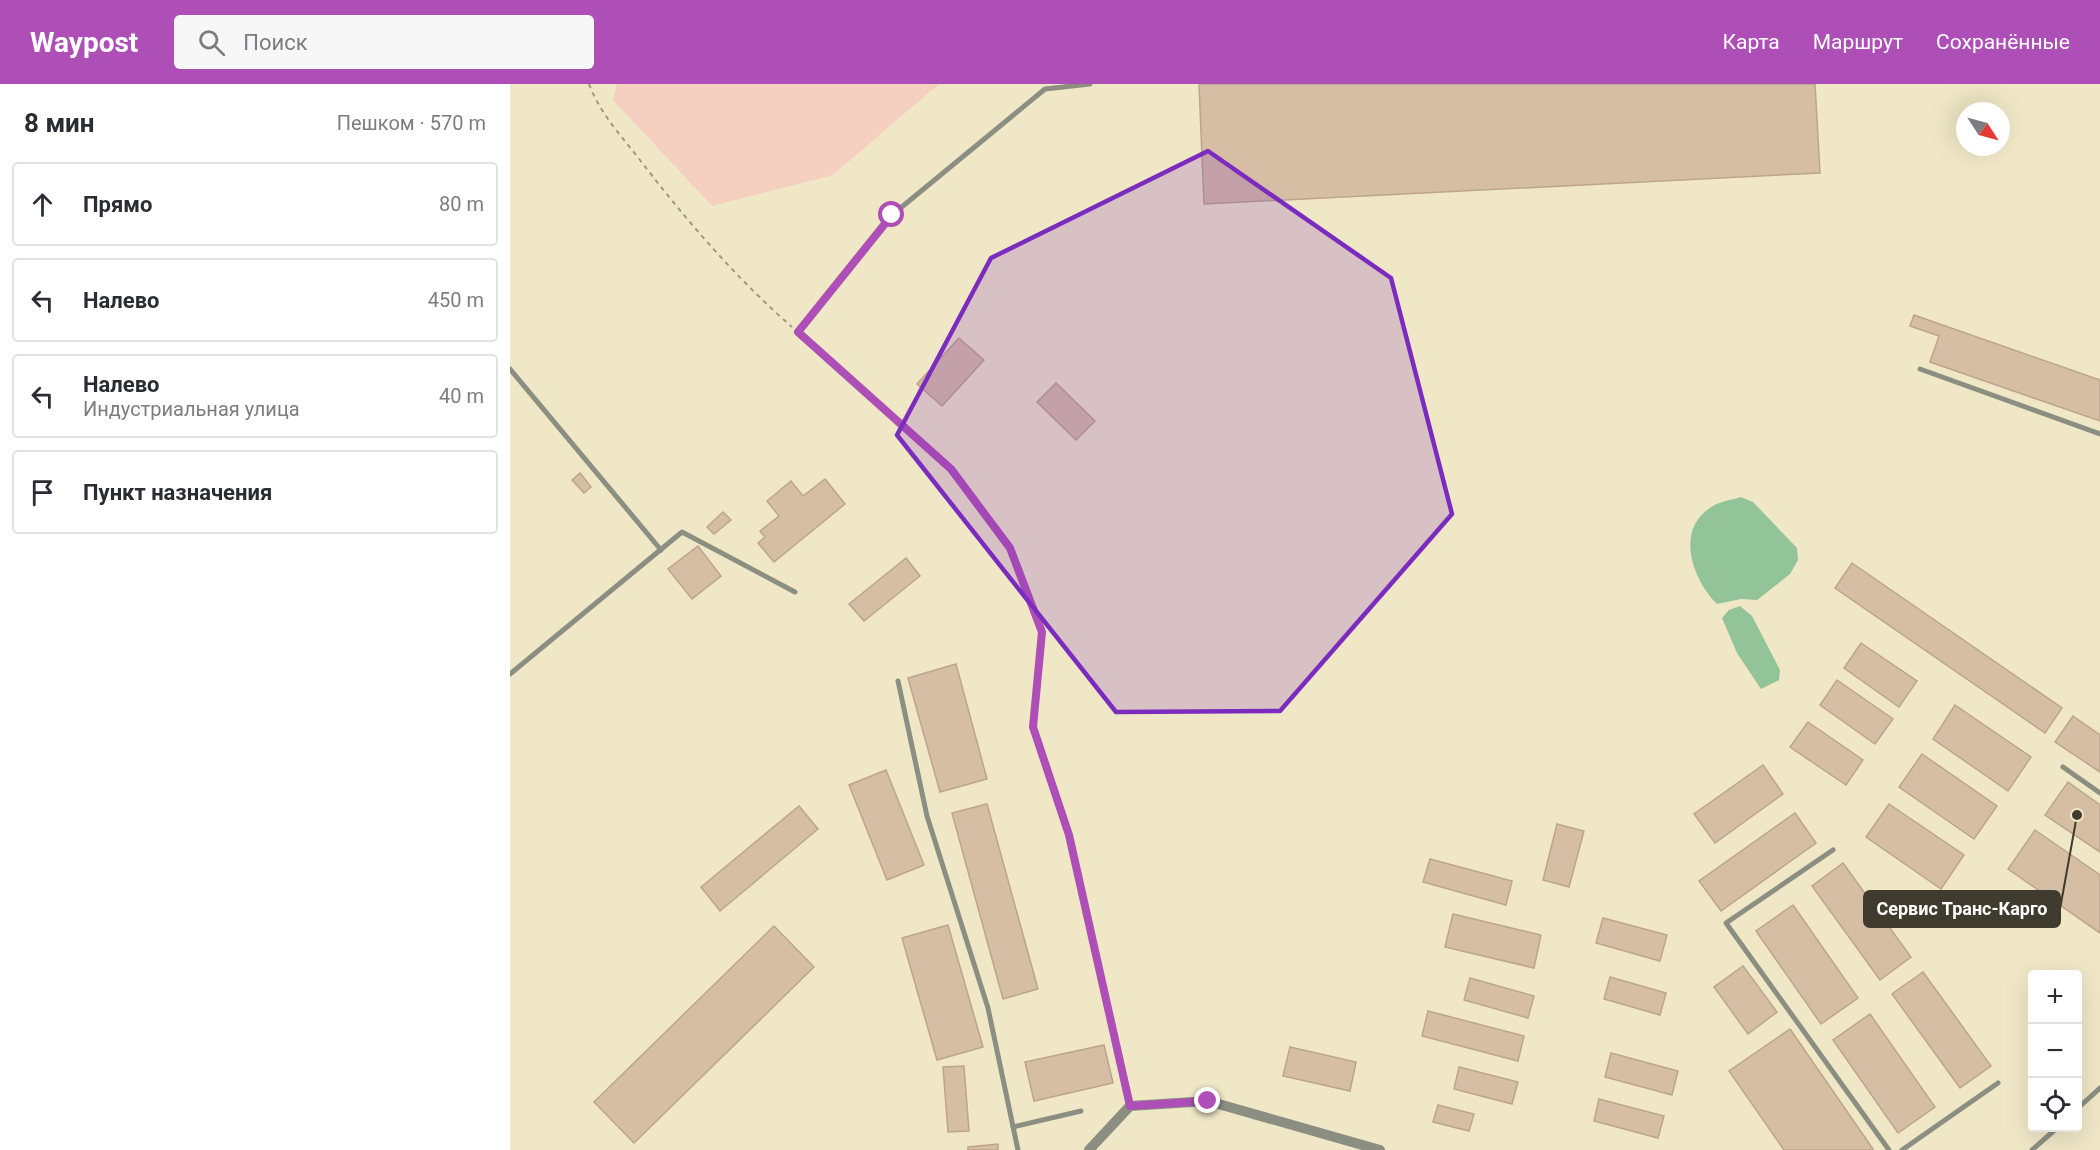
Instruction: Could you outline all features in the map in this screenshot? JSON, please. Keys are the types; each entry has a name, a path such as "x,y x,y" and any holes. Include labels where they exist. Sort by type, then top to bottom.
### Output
{"street":[{"path":"1089,1150 1130,1106 1208,1101 1380,1150"}],"lane":[{"path":"798,332 892,215 1045,89 1090,84"},
{"path":"510,369 661,550"},
{"path":"1920,369 2100,434"},
{"path":"510,674 682,532 795,592"},
{"path":"1042,632 1033,727 1069,835 1130,1106"},
{"path":"898,681 927,816 988,1008 1018,1150"},
{"path":"2063,767 2100,793"},
{"path":"1833,850 1726,923 1889,1150"},
{"path":"1902,1150 1998,1083"},
{"path":"2082,1104 2100,1088"},
{"path":"1013,1127 1081,1111"},
{"path":"2032,1150 2052,1132"}],"path":[{"path":"590,84 597,104 669,198 750,290 951,469 1010,548 1042,632"}],"highlighted area":[{"path":"1208,151 1391,278 1452,514 1280,711 1116,712 897,435 991,258"}],"shaded area":[{"path":"617,84 939,84 833,175 712,206 613,100"},
{"path":"1741,497 1753,502 1797,548 1798,560 1790,574 1757,600 1741,599 1717,604 1708,594 1694,568 1691,540 1694,527 1701,516 1716,504"},
{"path":"1740,606 1752,616 1780,670 1779,680 1761,689 1737,653 1722,618 1729,610"}],"building":[{"path":"1199,84 1815,84 1820,173 1204,204"},
{"path":"1914,315 2100,380 2100,421 1930,362 1939,336 1910,326"},
{"path":"959,338 984,360 942,406 917,384"},
{"path":"1056,383 1095,421 1076,440 1037,402"},
{"path":"580,473 591,487 584,493 572,480"},
{"path":"825,479 845,504 774,562 758,543 765,537 760,531 779,516 767,501 791,481 803,496"},
{"path":"723,512 731,520 714,534 707,527"},
{"path":"698,546 721,576 692,599 668,569"},
{"path":"906,558 920,576 864,621 849,604"},
{"path":"1852,563 2062,708 2045,733 1835,588"},
{"path":"1861,643 1917,681 1899,707 1844,668"},
{"path":"956,664 987,779 940,792 908,678"},
{"path":"1837,680 1893,719 1875,744 1820,705"},
{"path":"1955,705 2031,757 2008,791 1933,739"},
{"path":"2073,716 2100,735 2100,772 2055,742"},
{"path":"1808,722 1863,760 1846,785 1790,747"},
{"path":"1922,754 1997,806 1974,839 1899,787"},
{"path":"1763,765 1783,794 1715,843 1694,814"},
{"path":"886,770 924,865 887,880 849,785"},
{"path":"2068,782 2100,805 2100,852 2045,815"},
{"path":"987,804 1038,989 1003,999 952,813"},
{"path":"1889,804 1964,855 1941,889 1866,837"},
{"path":"799,806 818,829 720,911 701,887"},
{"path":"1795,813 1816,843 1721,911 1699,881"},
{"path":"1557,824 1584,831 1569,887 1543,880"},
{"path":"2035,830 2100,875 2100,933 2008,869"},
{"path":"1430,859 1512,881 1506,905 1423,882"},
{"path":"1843,863 1911,957 1880,980 1812,886"},
{"path":"1793,905 1858,998 1821,1024 1756,931"},
{"path":"1453,914 1541,935 1534,968 1445,947"},
{"path":"1603,918 1667,935 1660,961 1596,943"},
{"path":"948,925 983,1047 937,1060 902,938"},
{"path":"774,926 814,967 634,1143 594,1102"},
{"path":"1743,966 1777,1012 1748,1034 1714,987"},
{"path":"1923,972 1991,1066 1960,1088 1892,994"},
{"path":"1610,977 1666,993 1660,1015 1604,999"},
{"path":"1470,978 1534,996 1528,1018 1464,1000"},
{"path":"1428,1011 1524,1036 1518,1061 1422,1036"},
{"path":"1870,1014 1935,1107 1898,1133 1833,1040"},
{"path":"1790,1029 1873,1149 1784,1150 1729,1071"},
{"path":"1104,1045 1113,1083 1034,1101 1025,1062"},
{"path":"1290,1047 1356,1062 1350,1091 1283,1076"},
{"path":"1611,1053 1678,1071 1672,1095 1605,1077"},
{"path":"964,1066 969,1131 948,1132 943,1067"},
{"path":"1459,1067 1518,1082 1512,1104 1454,1089"},
{"path":"1599,1099 1664,1116 1658,1138 1594,1121"},
{"path":"1438,1105 1474,1114 1469,1131 1433,1122"},
{"path":"998,1144 998,1150 968,1150 968,1147"}],"place":[{"name":"Сервис Транс-Карго","path":"2077,815"}],"route":[{"path":"892,215 798,332 951,469 1010,548 1042,632 1033,727 1069,835 1130,1106 1208,1101"}]}
